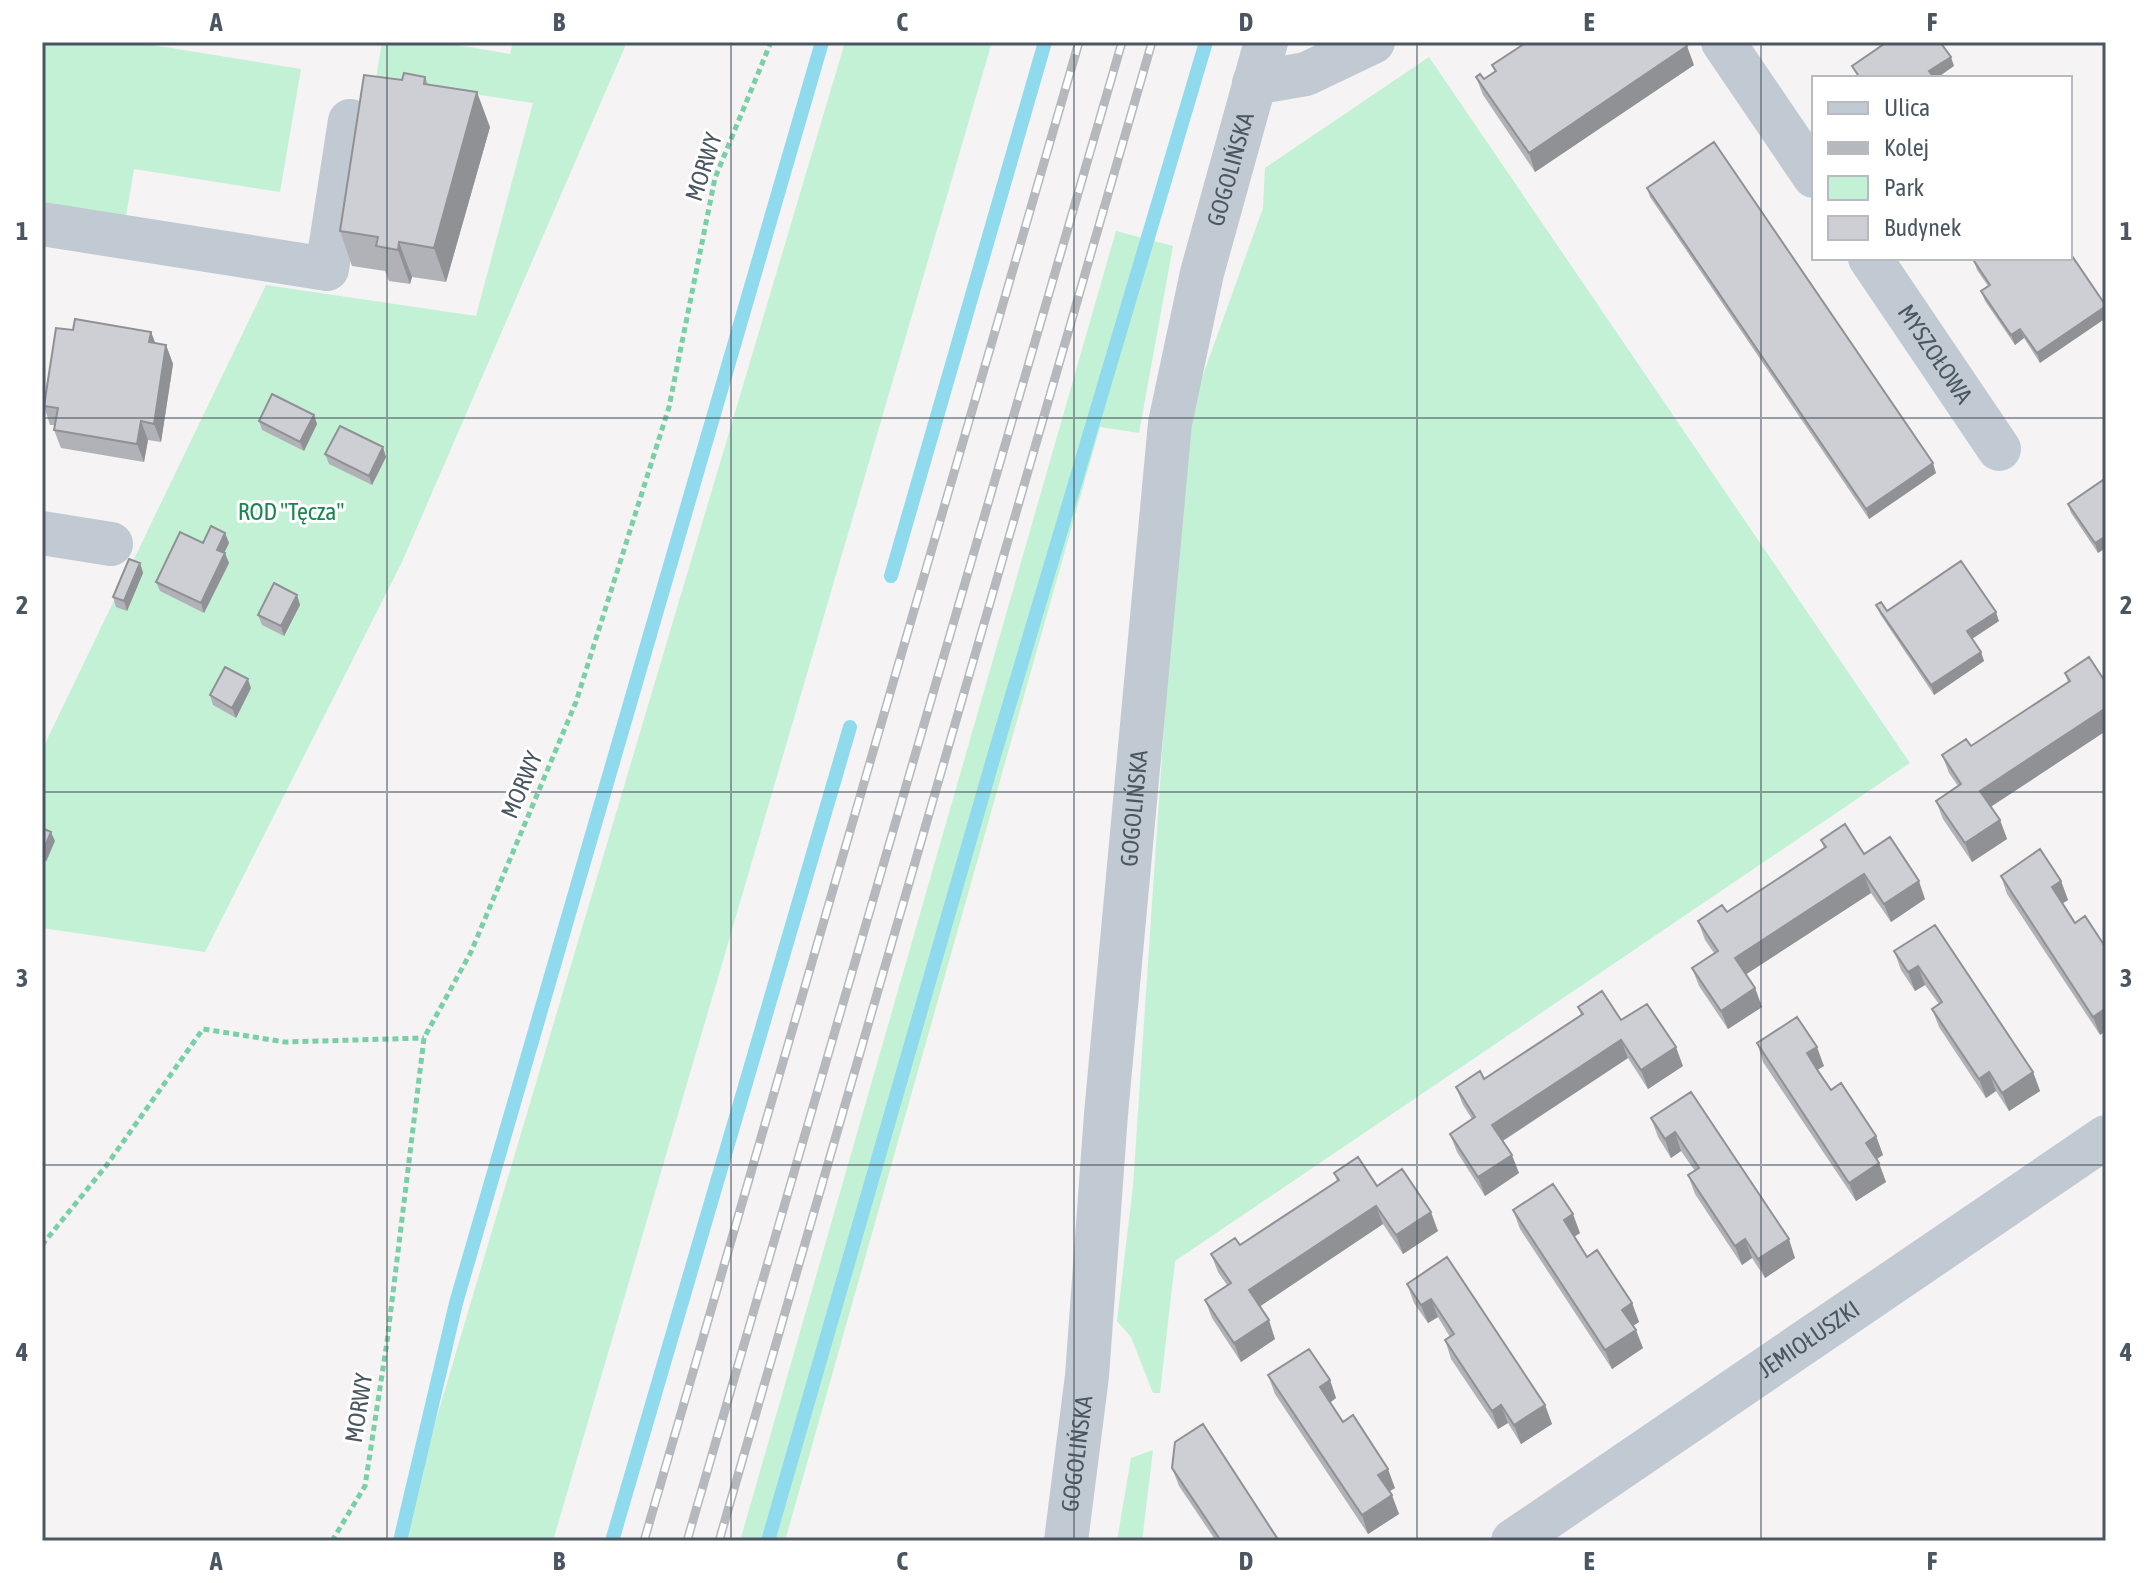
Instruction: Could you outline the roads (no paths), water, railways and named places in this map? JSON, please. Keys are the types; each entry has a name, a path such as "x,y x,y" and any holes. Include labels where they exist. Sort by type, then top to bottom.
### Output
{"street":[{"name":"GOGOLIŃSKA","path":"1066,1541 1087,1376 1106,1114 1170,423 1202,273 1266,42"},
{"path":"1254,83 1306,74 1373,42"},
{"path":"1723,42 1812,173"},
{"path":"42,224 327,269 350,121"},
{"name":"MYSZOŁOWA","path":"1871,260 1999,449"},
{"path":"42,533 111,544"},
{"name":"JEMIOŁUSZKI","path":"1513,1541 2106,1137"}],"waterway":[{"path":"400,1541 456,1303 822,42"},
{"path":"891,576 1045,42"},
{"path":"768,1541 994,756 1206,42"},
{"path":"612,1541 850,727"}],"railway":[{"path":"644,1541 1079,42"},
{"path":"687,1541 1122,42"},
{"path":"719,1541 1152,42"}],"park label":[{"name":"ROD \"Tęcza\"","path":"291,512"}]}
